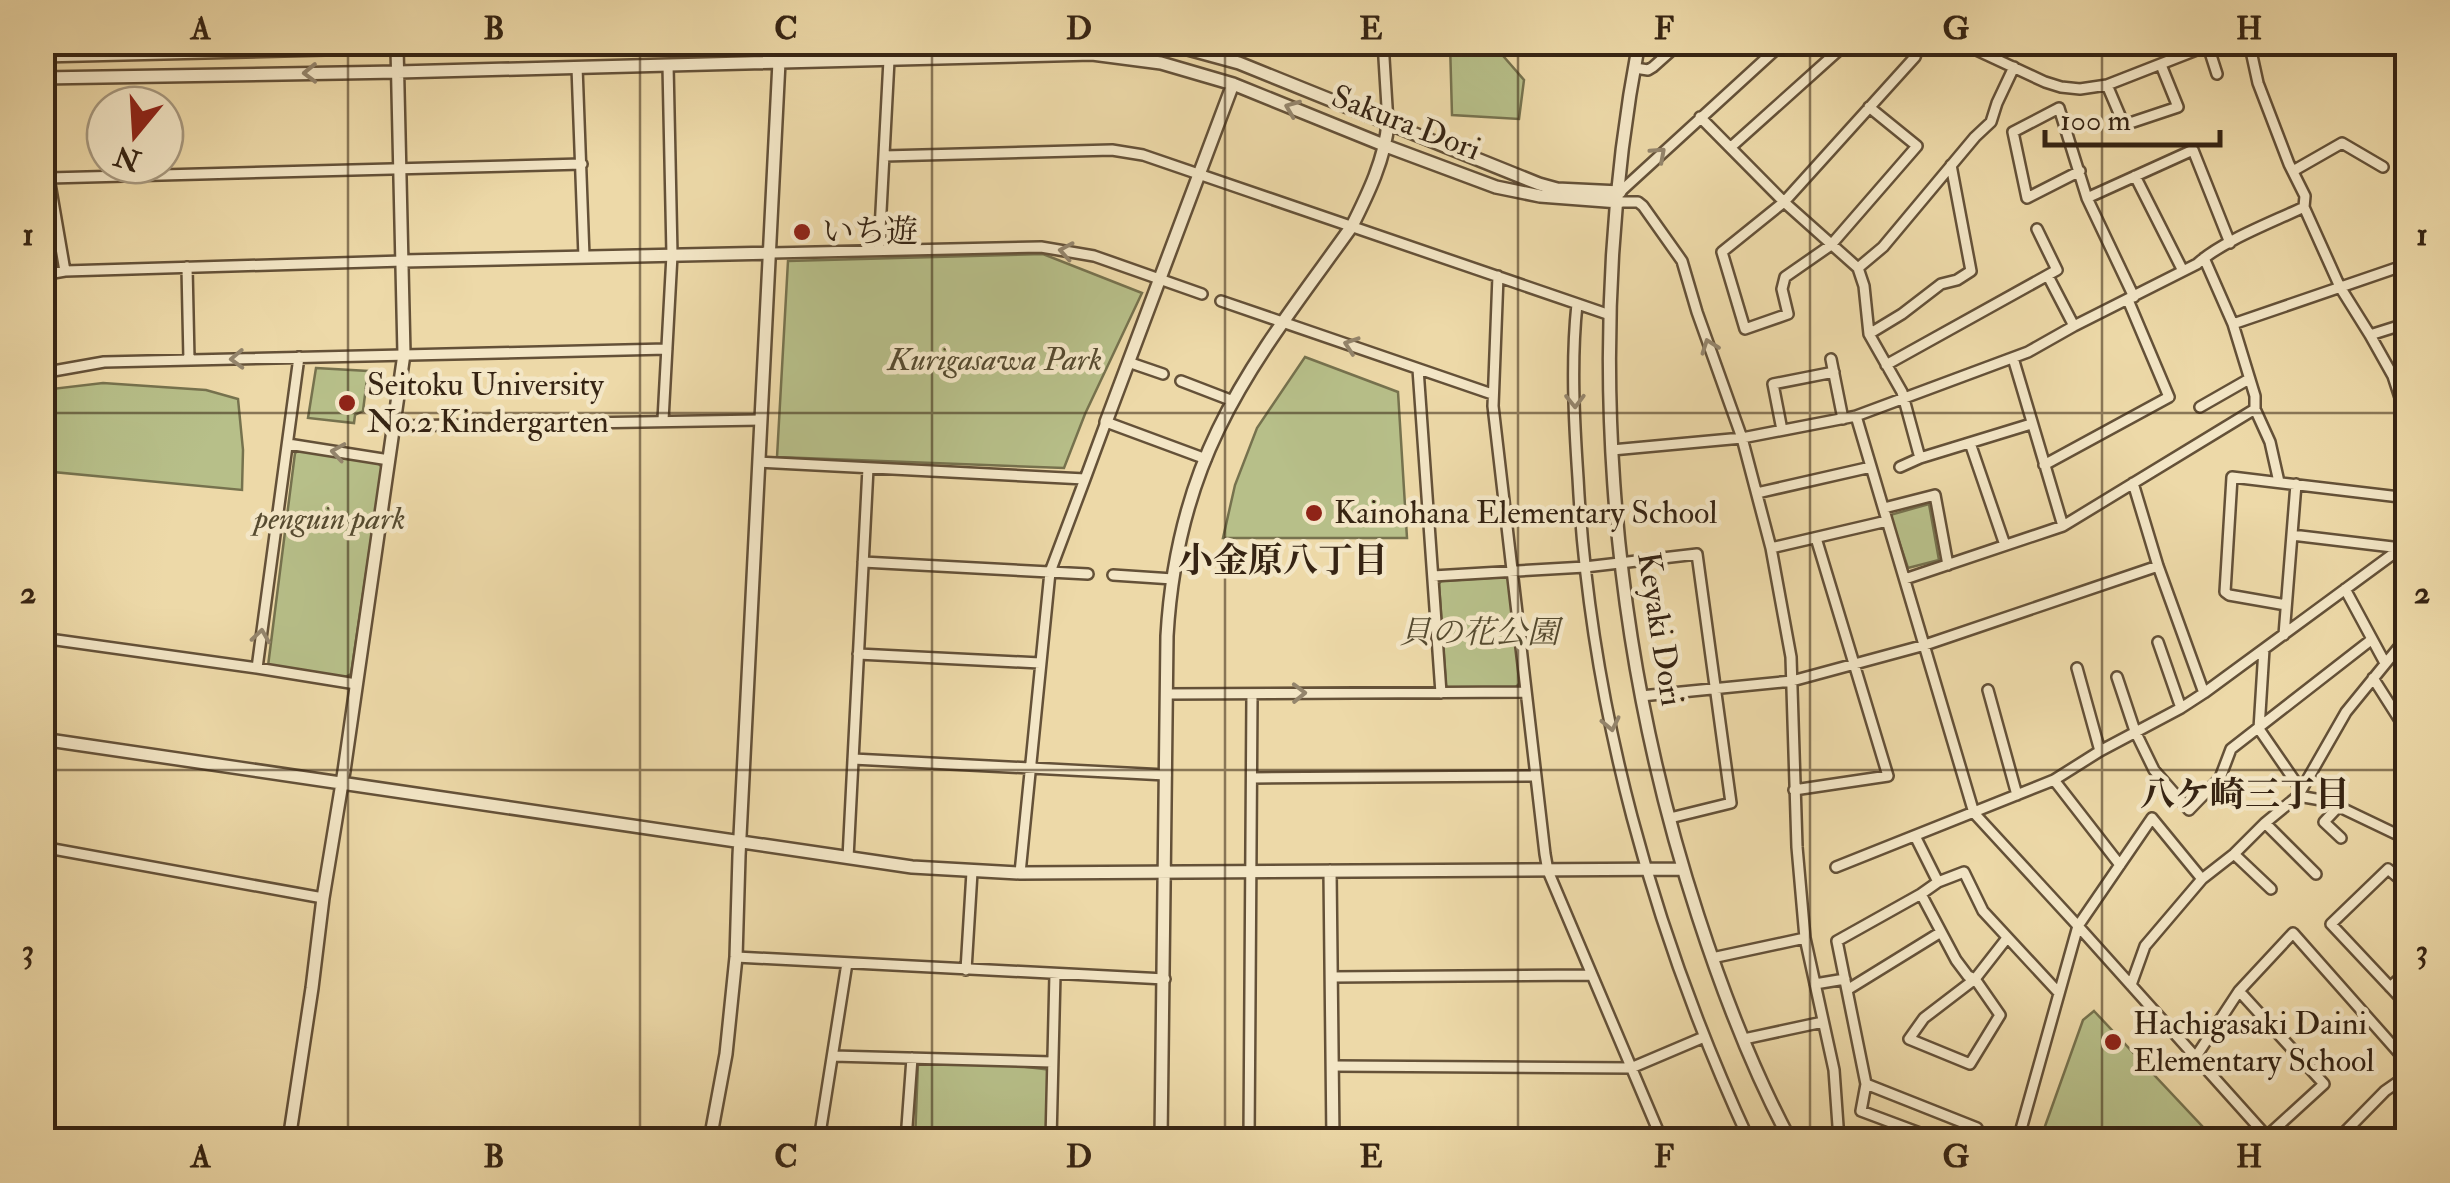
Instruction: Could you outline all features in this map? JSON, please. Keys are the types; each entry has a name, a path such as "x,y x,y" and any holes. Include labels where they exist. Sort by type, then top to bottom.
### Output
{"street":[{"path":"42,56 315,46 616,42"},
{"path":"710,1140 726,1054 736,957 780,42"},
{"path":"1161,1140 1167,636 1183,528 1206,459 1234,401 1352,226 1386,146 1383,42"},
{"name":"Keyaki Dori","path":"1639,42 1619,197 1610,315 1612,450 1620,563 1642,696 1683,870 1744,1039 1790,1140"},
{"path":"1634,68 1653,68 1681,42"},
{"path":"1619,197 1784,42"},
{"path":"1730,147 1838,51 1805,42"},
{"path":"1869,107 1918,146 1831,245 1785,276 1782,289 1788,314 1745,329 1722,252 1784,202 1869,107 1914,57 1920,42"},
{"path":"1959,42 2061,87 2106,85 2213,44 2218,74"},
{"path":"2249,42 2258,84 2305,196 2304,207 2340,287 2393,376 2408,422"},
{"path":"576,43 584,257"},
{"path":"1161,63 1165,43"},
{"name":"Sakura Dori","path":"1165,43 1239,62 1538,184 1619,197"},
{"path":"290,1140 404,354 397,47"},
{"path":"215,52 217,74"},
{"name":"Sakura Dori","path":"42,78 1092,54 1161,63 1233,84 1496,187 1540,196 1619,197"},
{"path":"879,250 888,60"},
{"path":"663,420 672,255 668,65"},
{"path":"2106,85 2124,125 2178,107 2161,65"},
{"path":"1858,268 1883,247 1991,122 2014,68"},
{"path":"1020,873 1050,572 1233,84"},
{"path":"2044,465 2169,396 2088,198 2080,171 2059,108 2012,132 2027,198 2080,171"},
{"path":"1700,117 1784,202 1858,268 1869,334 1902,392 1920,458"},
{"path":"2293,171 2342,143 2383,167"},
{"path":"42,148 65,271"},
{"path":"884,156 1112,150 1143,154 1610,315"},
{"path":"2088,198 2193,150 2230,243"},
{"path":"49,178 582,164"},
{"path":"1869,334 1942,284 1971,271 1951,165"},
{"path":"2135,176 2183,271"},
{"path":"1619,197 1643,206 1682,261 1742,438 1772,548 1791,657 1796,847 1806,938 1836,1081 1839,1140"},
{"path":"1612,450 1742,438 1856,416 1904,400 2028,352 2304,207"},
{"path":"1886,364 2057,270 2036,229"},
{"path":"42,274 1021,246 1094,256 1202,294"},
{"path":"1905,579 2063,526 2254,409 2256,404 2233,324 2204,258"},
{"path":"2233,324 2408,264"},
{"path":"187,268 190,360"},
{"path":"1498,276 1492,394 1548,872 1662,1140"},
{"path":"2048,276 2074,326"},
{"path":"1221,301 1492,394"},
{"path":"1577,304 1574,392 1580,514 1605,698 1646,870 1665,932 1704,1037 1750,1140"},
{"path":"2370,335 2408,323"},
{"path":"42,373 104,362 667,349"},
{"path":"257,668 299,357"},
{"path":"2013,358 2063,526"},
{"path":"1832,360 1842,419"},
{"path":"1128,362 1162,374"},
{"path":"1418,369 1441,693"},
{"path":"1782,430 1773,384 1834,372"},
{"path":"2200,407 2249,379"},
{"path":"1181,381 1234,401"},
{"path":"2254,409 2270,442 2279,482"},
{"path":"1856,416 1974,813 2268,1139 2324,1084 2239,991"},
{"path":"394,426 761,420"},
{"path":"1106,422 1206,459"},
{"path":"1900,466 2032,424"},
{"path":"1970,443 2005,546"},
{"path":"288,444 389,460"},
{"path":"760,462 1085,479"},
{"path":"1757,493 1871,467"},
{"path":"848,858 868,468"},
{"path":"2286,606 2225,592 2232,476 2408,498"},
{"path":"2133,483 2204,693"},
{"path":"2284,636 2296,484"},
{"path":"1884,508 1936,495 1948,565"},
{"path":"1506,518 1580,514"},
{"path":"1772,548 1888,521"},
{"path":"2292,535 2404,546"},
{"path":"1794,790 1888,776 1816,538"},
{"path":"1836,867 2054,780 2204,693 2404,546"},
{"path":"1433,576 1697,554 1731,803 1670,818"},
{"path":"862,562 1088,574"},
{"path":"1642,696 1792,681 1925,645 2158,566"},
{"path":"1113,576 1173,579"},
{"path":"2345,589 2385,662"},
{"path":"42,638 356,684"},
{"path":"2117,677 2135,732 2154,770 2189,810 2220,778 2231,749 2371,640"},
{"path":"2158,642 2181,708"},
{"path":"2130,985 2145,946 2202,879 2300,793 2346,712 2399,646 2408,642"},
{"path":"2264,649 2259,729 2300,793 2339,806 2396,834 2408,822"},
{"path":"858,654 1040,663"},
{"path":"2077,668 2100,751"},
{"path":"2372,678 2408,733"},
{"path":"1988,690 2017,796"},
{"path":"1167,694 1526,692"},
{"path":"1249,1140 1252,694"},
{"path":"42,739 848,858 972,872 1683,870"},
{"path":"853,759 1166,775"},
{"path":"1252,778 1536,776"},
{"path":"2054,780 2120,865"},
{"path":"2339,806 2324,822 2341,838"},
{"path":"2018,1140 2078,926 2152,818 2202,879"},
{"path":"2265,822 2316,874"},
{"path":"1915,836 1938,882"},
{"path":"42,848 323,898"},
{"path":"2234,854 2270,889"},
{"path":"2408,886 2388,869 2331,924 2408,1006"},
{"path":"1330,871 1332,1140"},
{"path":"966,970 972,872"},
{"path":"1936,1139 1861,1111 1866,1084 1837,941 1938,882 1964,872 1983,911 2059,993"},
{"path":"1921,894 1956,960 1975,980 2000,1015 1970,1064 1909,1038 1924,1018 1975,980 2007,938"},
{"path":"1815,984 1846,985 1941,932"},
{"path":"2195,1058 2239,991 2294,933 2408,1063"},
{"path":"1712,958 1806,938"},
{"path":"736,957 1165,979"},
{"path":"820,1140 847,963"},
{"path":"2390,988 2408,971"},
{"path":"1051,1140 1055,974"},
{"path":"1332,977 1590,975"},
{"path":"1744,1039 1824,1022"},
{"path":"1332,1066 1631,1068 1704,1037"},
{"path":"833,1056 1052,1062"},
{"path":"906,1140 912,1058"},
{"path":"2337,1140 2385,1091 2408,1075"},
{"path":"1866,1084 1977,1128"}],"green space":[{"path":"1450,43 1498,43 1498,50 1524,80 1519,119 1452,115"},
{"name":"Kurigasawa Park","path":"1043,254 1142,293 1064,468 777,457 788,261"},
{"path":"1305,357 1398,392 1407,538 1223,538 1235,485 1257,428"},
{"path":"316,368 368,371 363,411 355,415 354,423 308,418"},
{"path":"103,383 206,390 238,399 242,490 43,471 43,390"},
{"name":"penguin park","path":"300,450 377,462 382,467 351,674 345,677 268,666 295,453"},
{"path":"1929,504 1939,560 1908,568 1890,515"},
{"name":"貝の花公園","path":"1509,579 1521,682 1516,687 1450,689 1446,686 1439,584"},
{"path":"2094,1011 2202,1126 2188,1140 2055,1140 2044,1129 2083,1020"},
{"path":"918,1063 1052,1070 1051,1140 915,1140"}],"place":[{"name":"いち遊","path":"802,232"},
{"name":"Seitoku University No.2 Kindergarten","path":"347,403"},
{"name":"Kainohana Elementary School","path":"1314,513"},
{"name":"Hachigasaki Daini Elementary School","path":"2113,1042"}],"district":[{"name":"小金原八丁目","path":"1283,561"},
{"name":"八ケ崎三丁目","path":"2245,795"}]}
